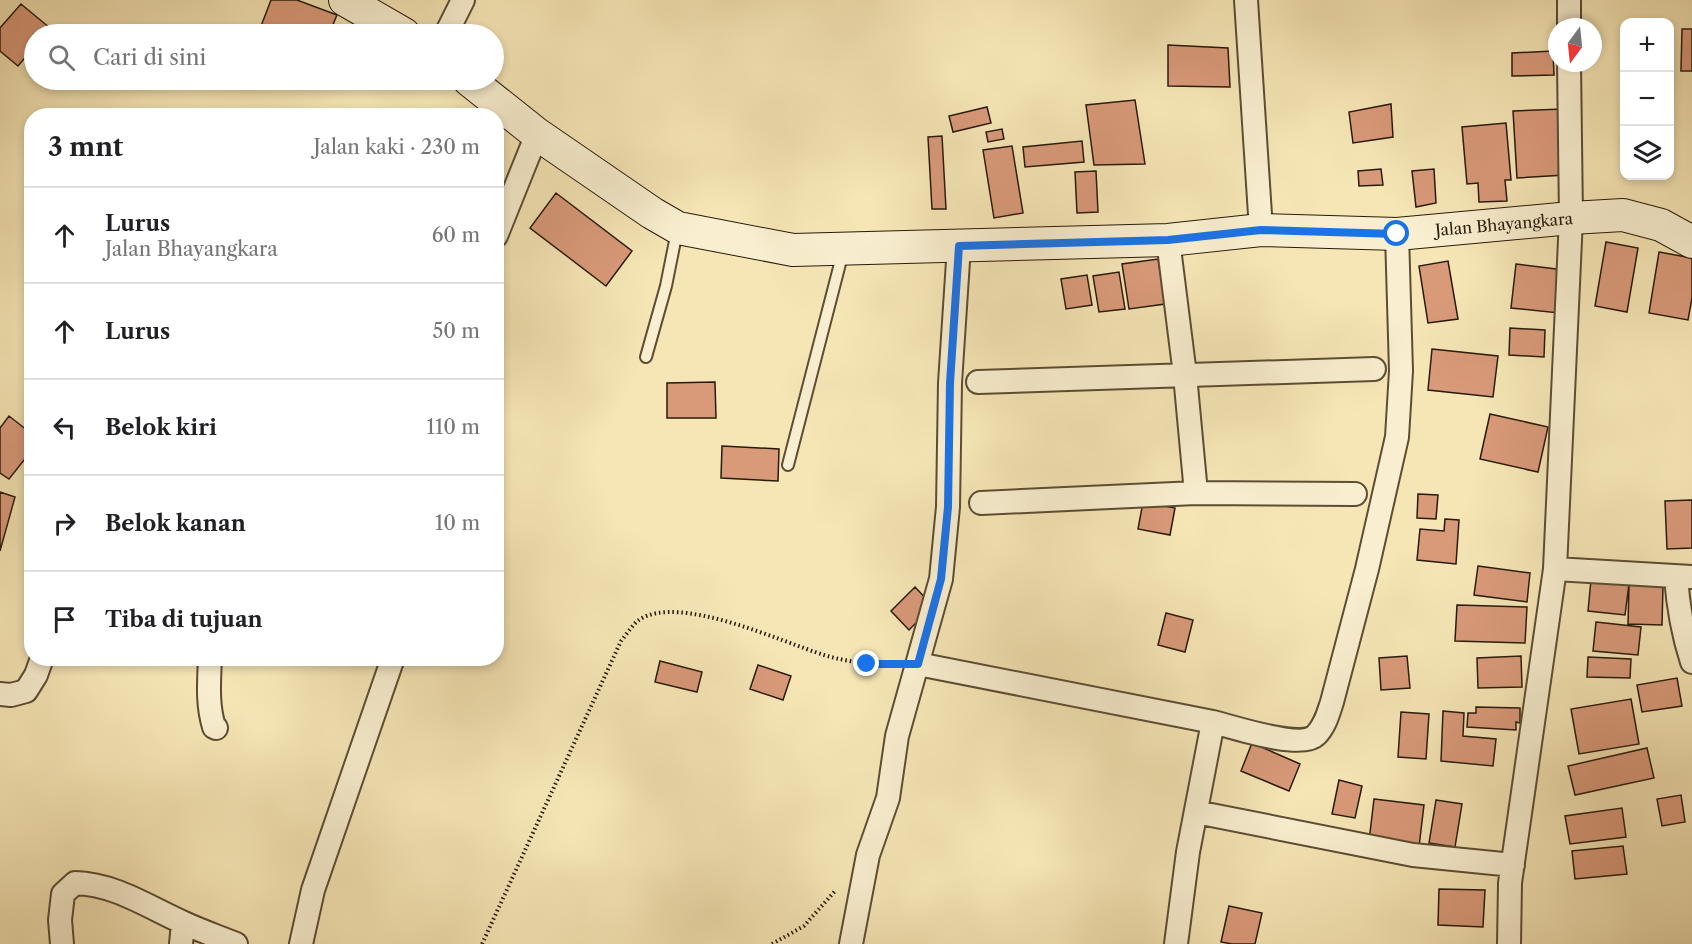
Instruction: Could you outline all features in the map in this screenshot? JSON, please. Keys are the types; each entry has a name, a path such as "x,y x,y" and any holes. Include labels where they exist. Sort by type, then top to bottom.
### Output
{"street":[{"path":"345,0 387,24"},
{"path":"451,24 463,0"},
{"path":"1246,0 1261,230"},
{"path":"1569,0 1569,18"},
{"path":"1509,944 1510,883 1554,569 1570,218 1569,72"},
{"name":"Jalan Bhayangkara","path":"482,90 537,134 652,213 678,228 793,250 1168,240 1261,230 1397,234 1623,215 1661,225 1692,242"},
{"path":"504,216 537,134"},
{"path":"918,664 1213,722 1291,741 1305,741 1315,737 1326,722 1367,569 1397,437 1401,371 1397,234"},
{"path":"1168,240 1185,375 1196,493"},
{"path":"851,944 868,855 888,798 897,736 941,579 948,507 950,383 959,246"},
{"path":"978,382 1374,369"},
{"path":"981,503 1196,493 1355,494"},
{"path":"1554,569 1684,577 1678,604 1685,641 1692,662"},
{"path":"0,694 11,695 26,691 39,666"},
{"path":"210,666 208,698 214,728 216,728"},
{"path":"301,944 313,890 390,666"},
{"path":"1176,944 1188,852 1213,722"},
{"path":"1196,812 1413,855 1513,865"},
{"path":"62,944 60,920 63,894 75,883 91,883 118,891 182,933 236,944"}],"lane":[{"path":"646,357 666,286 678,228"},
{"path":"788,465 844,249"}],"path":[{"path":"482,944 621,640 639,620 663,612 699,614 826,656 867,664 918,664"},
{"path":"772,944 804,926 836,891"}],"building":[{"path":"271,0 297,0 337,15 333,24 262,24"},
{"path":"21,4 45,24 24,24 24,59 18,66 0,51 0,28"},
{"path":"1682,29 1692,29 1692,71 1681,71"},
{"path":"1168,45 1228,48 1230,87 1168,86"},
{"path":"1548,51 1548,72 1554,72 1554,75 1512,76 1512,53"},
{"path":"1135,100 1145,164 1094,165 1086,105"},
{"path":"1391,104 1393,137 1353,143 1349,112"},
{"path":"987,107 991,123 953,132 949,116"},
{"path":"1562,109 1565,175 1517,178 1513,111"},
{"path":"1506,123 1511,180 1505,180 1507,201 1479,202 1478,183 1467,184 1462,127"},
{"path":"1002,129 1004,139 988,142 986,132"},
{"path":"942,136 946,209 932,209 928,137"},
{"path":"1082,141 1084,162 1025,167 1023,147"},
{"path":"1012,146 1023,213 994,218 983,150"},
{"path":"1381,169 1383,185 1359,186 1358,171"},
{"path":"1434,169 1436,203 1416,207 1412,171"},
{"path":"1096,171 1098,212 1077,213 1075,172"},
{"path":"556,193 632,251 606,286 530,228"},
{"path":"1606,242 1638,248 1627,312 1595,306"},
{"path":"1659,252 1692,258 1692,298 1688,320 1649,313"},
{"path":"1158,259 1165,304 1129,309 1122,264"},
{"path":"1448,261 1458,319 1428,323 1419,266"},
{"path":"1516,264 1564,270 1559,313 1511,308"},
{"path":"1119,272 1125,309 1099,312 1093,276"},
{"path":"1087,275 1092,305 1066,309 1061,279"},
{"path":"1510,328 1545,330 1544,357 1509,355"},
{"path":"1432,349 1498,356 1493,397 1428,390"},
{"path":"715,382 716,418 667,418 667,383"},
{"path":"1490,414 1548,427 1538,472 1480,459"},
{"path":"9,416 24,428 24,460 9,479 0,473 0,428"},
{"path":"722,446 779,449 778,481 721,478"},
{"path":"0,492 15,497 0,551"},
{"path":"1418,494 1438,495 1436,519 1417,518"},
{"path":"1692,500 1692,548 1667,549 1665,501"},
{"path":"1143,502 1175,508 1170,535 1138,529"},
{"path":"1445,519 1459,520 1456,564 1417,560 1420,529 1444,531"},
{"path":"1478,566 1530,573 1527,602 1474,595"},
{"path":"1591,580 1629,584 1625,615 1588,611"},
{"path":"1629,585 1663,586 1662,625 1628,624"},
{"path":"915,587 933,606 909,630 891,611"},
{"path":"1457,605 1527,607 1525,643 1455,641"},
{"path":"1166,613 1193,620 1185,652 1158,645"},
{"path":"1596,622 1641,627 1638,655 1593,651"},
{"path":"1407,656 1410,688 1381,690 1379,658"},
{"path":"1521,656 1522,687 1478,688 1477,658"},
{"path":"1588,657 1631,659 1630,678 1587,677"},
{"path":"660,661 702,672 697,692 655,682"},
{"path":"758,665 791,676 783,700 750,689"},
{"path":"1677,678 1682,706 1642,712 1637,685"},
{"path":"1631,699 1639,744 1579,754 1571,709"},
{"path":"1476,707 1520,708 1520,723 1516,722 1516,730 1467,727 1468,713 1476,713"},
{"path":"1443,711 1464,713 1463,736 1496,739 1493,766 1441,761"},
{"path":"1401,712 1429,714 1426,759 1398,757"},
{"path":"1252,743 1300,764 1289,791 1241,771"},
{"path":"1647,748 1654,778 1575,795 1568,766"},
{"path":"1339,780 1362,786 1355,818 1332,814"},
{"path":"1681,795 1685,822 1662,826 1657,799"},
{"path":"1374,799 1424,805 1419,847 1369,841"},
{"path":"1436,800 1462,804 1455,847 1429,843"},
{"path":"1622,808 1626,837 1570,844 1565,816"},
{"path":"1623,846 1627,874 1575,879 1572,851"},
{"path":"1439,889 1485,890 1483,927 1438,925"},
{"path":"1229,906 1262,913 1255,944 1221,942"}],"route":[{"path":"867,664 918,664 941,579 948,507 950,383 959,246 1168,240 1261,230 1397,234"}]}
